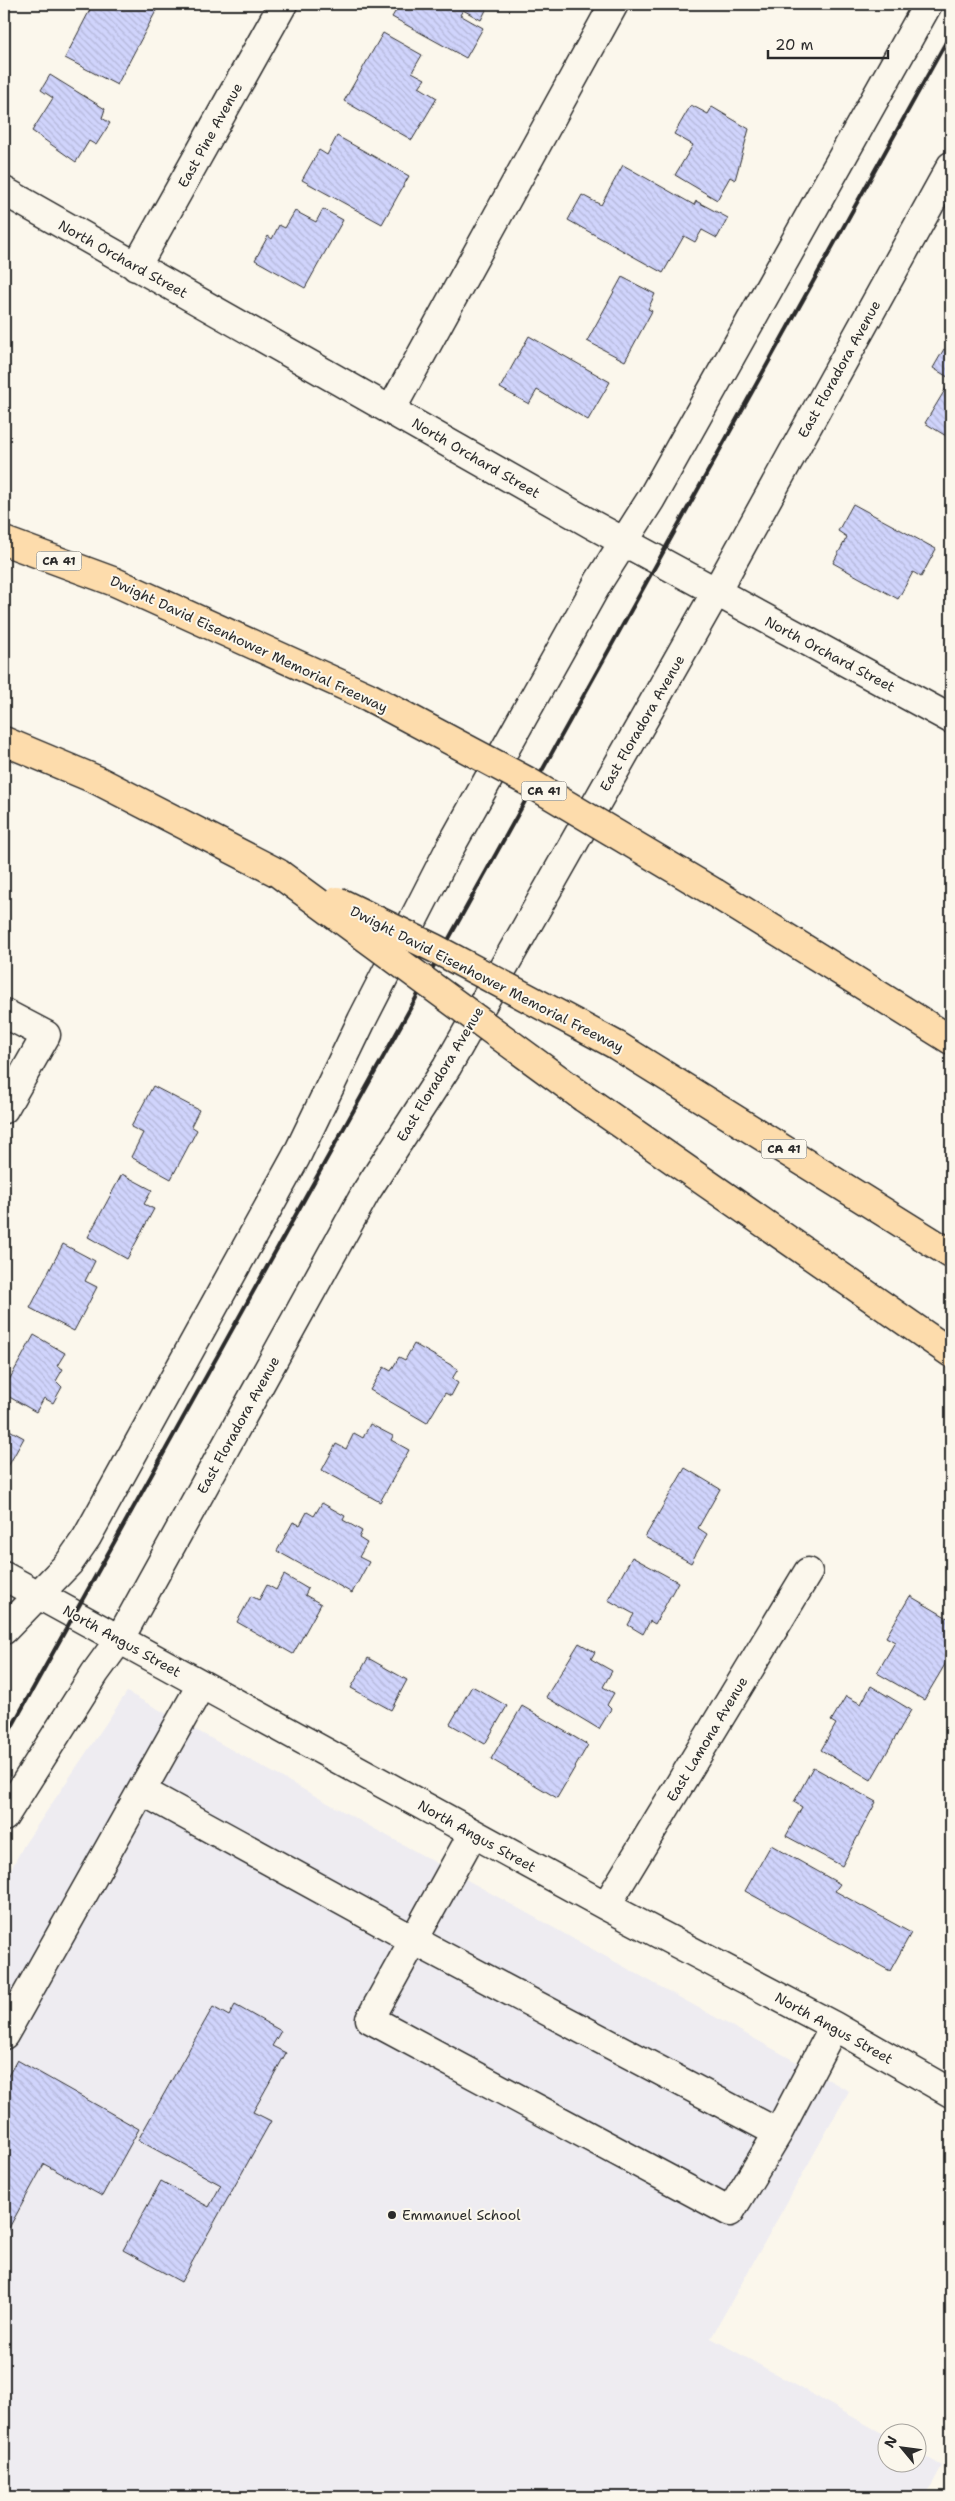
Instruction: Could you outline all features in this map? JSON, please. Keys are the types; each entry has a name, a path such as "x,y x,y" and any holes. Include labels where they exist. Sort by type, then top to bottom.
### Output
{"highway":[{"path":"4,524 115,582"},
{"name":"Dwight David Eisenhower Memorial Freeway","path":"4,541 115,582 369,697 527,781 716,893 951,1040"},
{"name":"Dwight David Eisenhower Memorial Freeway","path":"4,741 97,780 278,873 434,948 616,1044 951,1254"},
{"path":"278,873 584,1098 951,1353"},
{"path":"906,1012 951,1035"}],"street":[{"name":"East Pine Avenue","path":"136,267 283,4"},
{"path":"391,410 614,4"},
{"path":"4,1630 70,1563 87,1537 296,1157 362,1020 451,846 599,582 625,542 928,4"},
{"name":"East Floradora Avenue","path":"4,1817 90,1681 119,1640 366,1192 447,1067 716,592 951,166"},
{"name":"North Orchard Street","path":"4,191 625,542 951,719"},
{"path":"4,1013 46,1035 4,1109"},
{"name":"East Lamona Avenue","path":"606,1906 808,1572"},
{"name":"North Angus Street","path":"4,1576 473,1834 834,2026 951,2094"},
{"path":"4,2035 201,1685"},
{"path":"142,1790 415,1940 778,2132"},
{"path":"473,1834 370,2019 730,2212 778,2132 834,2026"}],"shaded area":[{"name":"Emmanuel School","path":"127,1692 849,2091 711,2338 878,2431 878,2474 928,2474 928,2458 942,2466 925,2497 4,2497 4,1882 24,1845"}],"building":[{"path":"93,4 142,4 156,11 117,85 65,58"},
{"path":"400,4 489,4 481,20 463,10 460,15 483,28 466,58 392,17"},
{"path":"383,33 422,55 412,72 425,79 419,87 437,98 412,140 344,101"},
{"path":"50,75 105,109 102,118 110,123 96,145 89,141 76,162 32,131 53,98 41,90"},
{"path":"691,105 708,114 712,107 749,129 735,180 730,177 717,200 675,175 693,145 674,134"},
{"path":"337,136 409,176 382,224 302,180 319,150 327,155"},
{"path":"623,165 694,205 696,201 728,218 717,238 702,230 695,242 684,236 663,273 568,220 582,195 601,205"},
{"path":"323,209 343,220 305,288 255,260 268,236 272,239 279,225 285,228 295,211 316,222"},
{"path":"622,277 655,294 648,309 652,311 625,361 587,341"},
{"path":"529,336 610,382 588,420 537,390 529,404 500,388"},
{"path":"944,349 951,353 951,379 933,368"},
{"path":"951,380 951,439 925,423"},
{"path":"853,504 936,549 921,577 913,572 898,599 833,563 847,537 838,531"},
{"path":"153,1086 199,1110 191,1126 197,1130 171,1179 131,1157 143,1133 131,1127"},
{"path":"122,1174 152,1190 144,1204 154,1209 127,1259 88,1237"},
{"path":"63,1244 95,1261 85,1281 97,1287 74,1331 30,1308"},
{"path":"34,1335 65,1353 57,1366 63,1369 56,1381 62,1387 53,1403 44,1398 36,1412 4,1394 4,1389"},
{"path":"414,1344 458,1369 452,1379 458,1383 451,1396 445,1393 427,1423 370,1390 384,1367 391,1371 399,1357 405,1360"},
{"path":"370,1424 393,1436 391,1440 409,1450 380,1502 322,1470 336,1444 346,1449 354,1433 363,1438"},
{"path":"4,1427 24,1438 6,1470 4,1469"},
{"path":"685,1468 720,1489 698,1528 707,1534 691,1563 645,1537"},
{"path":"322,1503 345,1516 343,1520 362,1531 359,1538 367,1543 359,1557 369,1562 352,1593 277,1551 293,1522 300,1525 307,1512 314,1516"},
{"path":"632,1557 678,1582 655,1624 650,1621 643,1634 628,1625 634,1614 608,1600"},
{"path":"284,1575 308,1589 305,1595 321,1604 293,1654 237,1622 251,1596 259,1600 267,1585 276,1590"},
{"path":"910,1596 951,1620 951,1664 947,1661 924,1700 877,1673 895,1642 886,1637"},
{"path":"579,1643 595,1652 591,1659 612,1671 603,1687 614,1693 607,1705 611,1709 599,1729 546,1697"},
{"path":"368,1658 407,1680 391,1710 351,1688"},
{"path":"472,1686 507,1706 485,1744 450,1724"},
{"path":"871,1686 911,1710 871,1780 821,1750 836,1724 831,1721 846,1696 861,1704"},
{"path":"522,1706 588,1745 557,1798 491,1759"},
{"path":"813,1767 876,1802 842,1866 786,1836 802,1807 794,1802"},
{"path":"771,1845 840,1884 835,1891 911,1933 890,1971 745,1891"},
{"path":"235,2005 281,2031 272,2046 286,2053 253,2112 271,2121 181,2282 123,2250 161,2181 209,2207 221,2185 138,2140 213,2007 229,2016"},
{"path":"17,2060 139,2129 102,2196 44,2164 4,2237 4,2083"}],"railway":[{"path":"4,1741 951,33"}],"place":[{"name":"Emmanuel School","path":"392,2215"}]}
